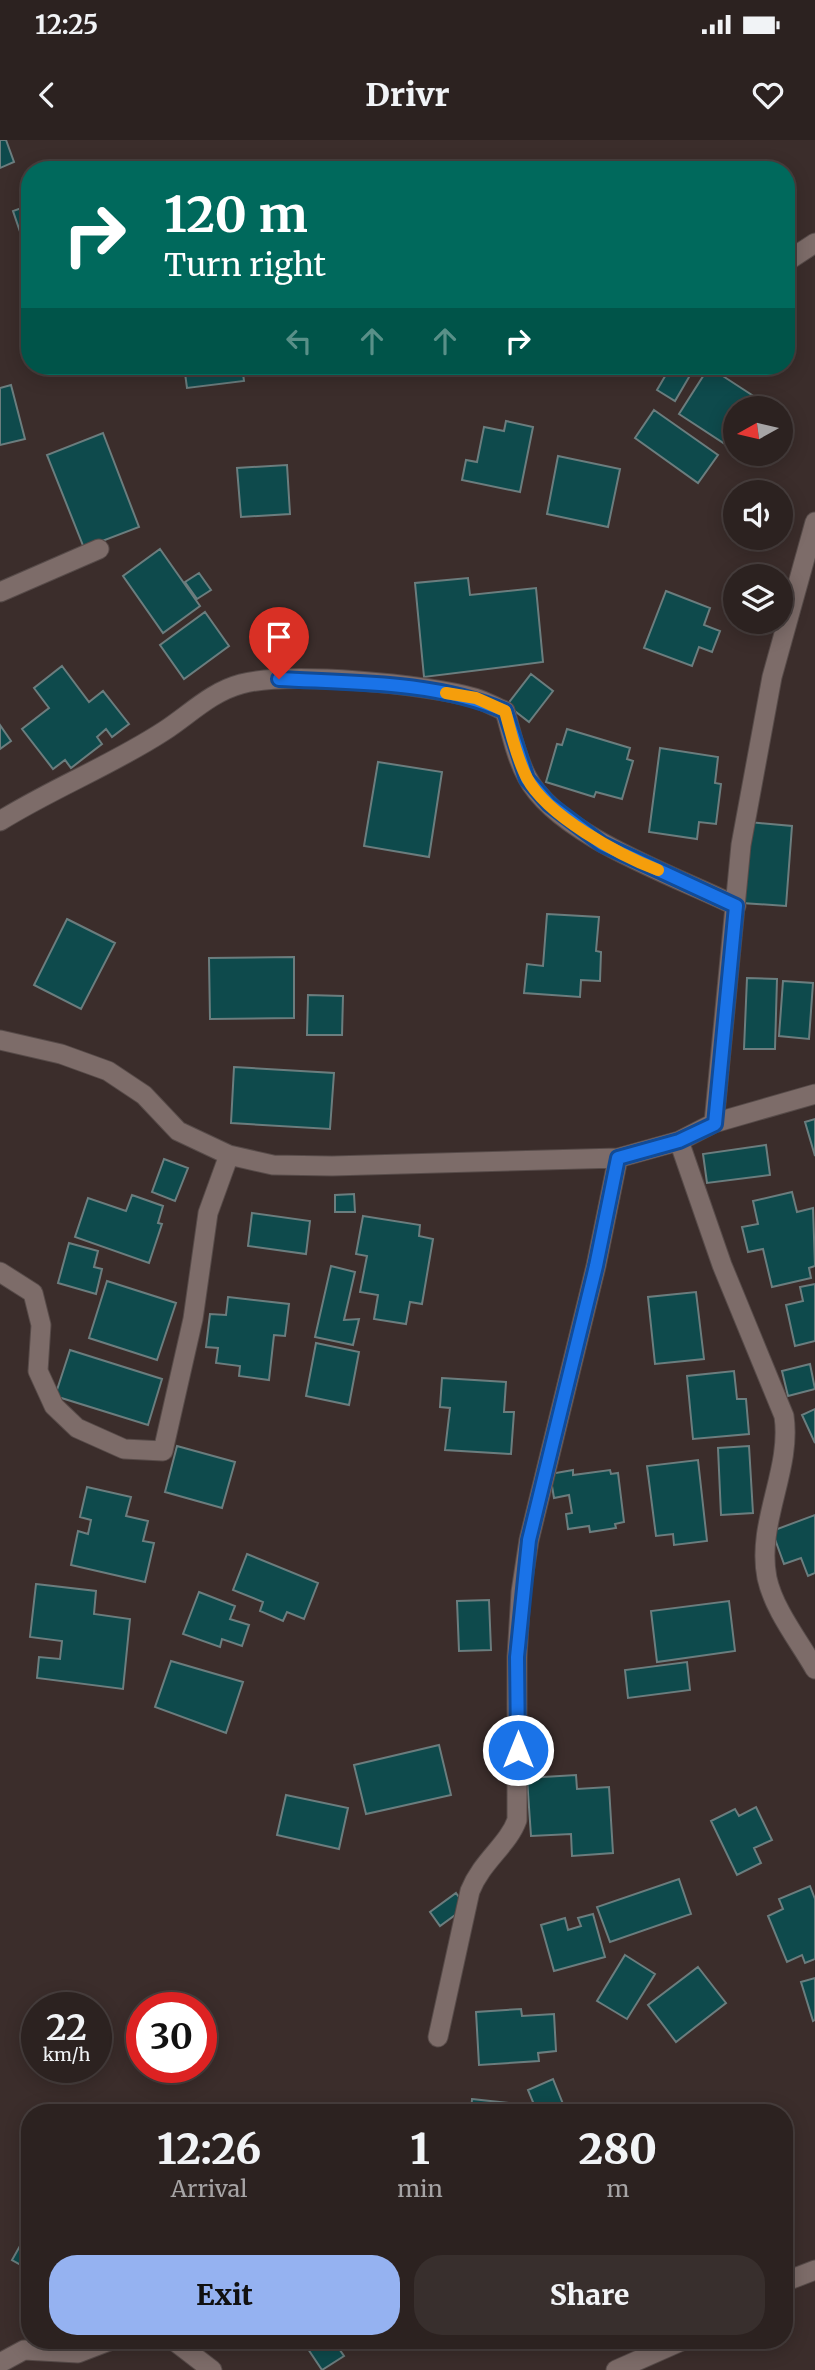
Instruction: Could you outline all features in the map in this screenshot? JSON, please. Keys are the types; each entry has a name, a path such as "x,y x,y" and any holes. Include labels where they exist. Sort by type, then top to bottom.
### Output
{"street":[{"path":"795,256 815,243"},
{"path":"715,1124 741,845 763,720 815,522"},
{"path":"0,592 99,549"},
{"path":"0,821 165,730 221,692 242,684 279,679 420,688 476,698 505,711 527,779 549,804 602,844 736,906"},
{"path":"0,1040 61,1054 108,1071 144,1095 178,1132 229,1155 273,1165 332,1166 618,1158 679,1141 715,1124 815,1094"},
{"path":"679,1141 722,1265 784,1416 785,1440 766,1535 767,1576 772,1596 815,1669"},
{"path":"0,1272 33,1293 41,1325 38,1371 54,1406 77,1428 124,1449 163,1451 193,1319 208,1213 229,1155"},
{"path":"438,2037 470,1891 477,1873 509,1835 517,1819 517,1657 529,1540 596,1266 618,1158"},
{"path":"793,2279 815,2270"},
{"path":"0,2363 24,2350 78,2353 88,2349"},
{"path":"185,2349 212,2370"},
{"path":"617,2370 664,2349"}],"building":[{"path":"0,140 6,140 14,162 0,168"},
{"path":"21,208 21,235 13,211"},
{"path":"185,375 243,375 244,381 187,388"},
{"path":"666,375 690,375 675,401 657,390"},
{"path":"704,375 721,375 753,396 723,396 723,443 679,414"},
{"path":"11,385 25,439 0,445 0,388"},
{"path":"654,410 718,455 698,483 635,438"},
{"path":"506,421 533,427 520,492 462,480 466,460 477,462 484,427 504,431"},
{"path":"103,433 139,527 84,548 47,455"},
{"path":"558,456 620,469 608,527 547,514"},
{"path":"287,465 290,514 241,517 237,468"},
{"path":"160,549 200,606 163,633 123,576"},
{"path":"199,573 211,590 197,599 185,582"},
{"path":"468,578 470,595 536,588 543,662 424,677 415,583"},
{"path":"666,591 710,608 704,625 720,631 712,652 699,647 692,666 644,648"},
{"path":"205,612 229,646 184,679 160,645"},
{"path":"62,666 89,702 103,691 129,724 112,737 106,729 97,737 102,744 71,768 65,760 53,769 22,729 49,708 34,688"},
{"path":"531,674 553,691 529,722 507,705"},
{"path":"0,725 11,741 0,749"},
{"path":"567,729 630,748 627,759 633,761 622,799 596,792 594,797 546,782 557,744 562,745"},
{"path":"660,748 718,757 715,783 721,784 716,824 699,822 697,839 649,832"},
{"path":"378,762 442,772 429,857 364,846"},
{"path":"749,822 792,826 786,906 742,903"},
{"path":"547,914 599,917 596,951 601,952 600,981 581,980 580,997 524,993 527,964 543,966"},
{"path":"67,919 115,943 81,1009 34,985"},
{"path":"294,957 294,1018 210,1019 209,958"},
{"path":"747,978 777,979 775,1049 744,1049"},
{"path":"783,981 813,983 809,1039 779,1036"},
{"path":"308,995 343,996 342,1035 307,1035"},
{"path":"234,1067 334,1073 330,1129 231,1123"},
{"path":"815,1119 815,1156 805,1122"},
{"path":"766,1145 770,1175 707,1183 703,1154"},
{"path":"164,1159 188,1168 175,1201 152,1192"},
{"path":"792,1192 797,1212 813,1208 815,1266 809,1268 811,1278 772,1287 763,1249 748,1252 742,1227 758,1224 753,1201"},
{"path":"354,1194 355,1212 335,1212 335,1195"},
{"path":"132,1195 163,1206 158,1223 162,1224 149,1263 75,1237 88,1198 126,1211"},
{"path":"252,1213 310,1221 306,1254 248,1246"},
{"path":"363,1216 420,1225 419,1236 433,1239 422,1304 410,1302 406,1324 374,1319 378,1295 360,1292 367,1256 356,1254"},
{"path":"69,1243 98,1251 94,1267 102,1269 96,1294 58,1283"},
{"path":"331,1266 355,1272 344,1320 359,1319 353,1345 315,1337"},
{"path":"107,1281 176,1303 157,1360 89,1338"},
{"path":"815,1284 815,1341 795,1346 786,1305 803,1301 800,1287"},
{"path":"696,1292 704,1359 655,1364 648,1297"},
{"path":"228,1297 289,1304 285,1336 274,1335 269,1380 239,1376 240,1366 216,1363 218,1348 206,1347 210,1314 226,1315"},
{"path":"316,1343 359,1352 349,1405 306,1396"},
{"path":"70,1350 162,1379 148,1425 55,1396"},
{"path":"810,1364 815,1389 788,1396 782,1371"},
{"path":"734,1371 737,1399 746,1399 749,1434 693,1439 687,1376"},
{"path":"442,1378 506,1382 504,1412 514,1412 511,1454 445,1450 450,1408 440,1407"},
{"path":"815,1409 815,1443 802,1415"},
{"path":"177,1446 235,1462 222,1508 165,1492"},
{"path":"749,1446 753,1513 721,1515 718,1448"},
{"path":"698,1460 707,1541 674,1545 673,1534 656,1536 647,1466"},
{"path":"573,1470 573,1475 610,1470 611,1474 618,1473 624,1522 615,1524 616,1528 590,1532 589,1526 568,1529 566,1514 572,1513 569,1495 554,1498 550,1474"},
{"path":"87,1487 131,1497 126,1516 148,1521 143,1541 154,1543 145,1582 71,1565 78,1531 88,1534 91,1520 80,1517"},
{"path":"815,1515 815,1573 808,1576 801,1558 784,1564 772,1531"},
{"path":"247,1554 318,1583 304,1619 287,1612 283,1621 260,1611 263,1602 233,1590"},
{"path":"36,1584 96,1591 94,1614 130,1619 123,1689 37,1678 39,1657 60,1659 62,1641 30,1637"},
{"path":"199,1592 235,1606 230,1619 249,1625 242,1646 222,1639 220,1647 183,1634"},
{"path":"489,1600 491,1650 459,1651 457,1601"},
{"path":"729,1601 735,1651 657,1662 651,1611"},
{"path":"171,1661 243,1682 226,1733 155,1707"},
{"path":"687,1662 690,1690 628,1698 625,1670"},
{"path":"439,1745 451,1795 366,1814 354,1765"},
{"path":"576,1775 577,1789 609,1787 613,1853 572,1856 571,1834 531,1836 527,1778"},
{"path":"286,1795 348,1808 339,1849 277,1835"},
{"path":"756,1807 772,1840 754,1848 761,1863 737,1875 711,1821 735,1809 739,1816"},
{"path":"679,1879 691,1914 610,1942 597,1907"},
{"path":"810,1886 815,1899 815,1959 805,1963 802,1955 787,1962 768,1916 783,1909 779,1899"},
{"path":"456,1893 466,1907 440,1926 430,1912"},
{"path":"593,1914 605,1957 554,1971 541,1925 565,1918 568,1930 581,1926 578,1918"},
{"path":"625,1955 655,1974 627,2019 597,2001"},
{"path":"698,1967 726,2003 676,2042 648,2005"},
{"path":"815,1978 815,2020 813,2021 801,1982"},
{"path":"521,2009 522,2016 554,2014 556,2051 538,2053 539,2061 479,2065 476,2012"},
{"path":"553,2079 563,2104 534,2104 528,2090"},
{"path":"472,2099 508,2103 508,2104 472,2104"},
{"path":"21,2244 21,2265 12,2260"},
{"path":"308,2349 339,2349 344,2356 322,2370"}],"slow traffic":[{"path":"446,693 476,698 505,711 527,779 549,804 602,844 658,870"}],"route":[{"path":"279,679 420,688 476,698 505,711 527,779 549,804 602,844 736,906 715,1124 679,1141 618,1158 596,1266 529,1540 521,1592 517,1657 518,1750"}]}
